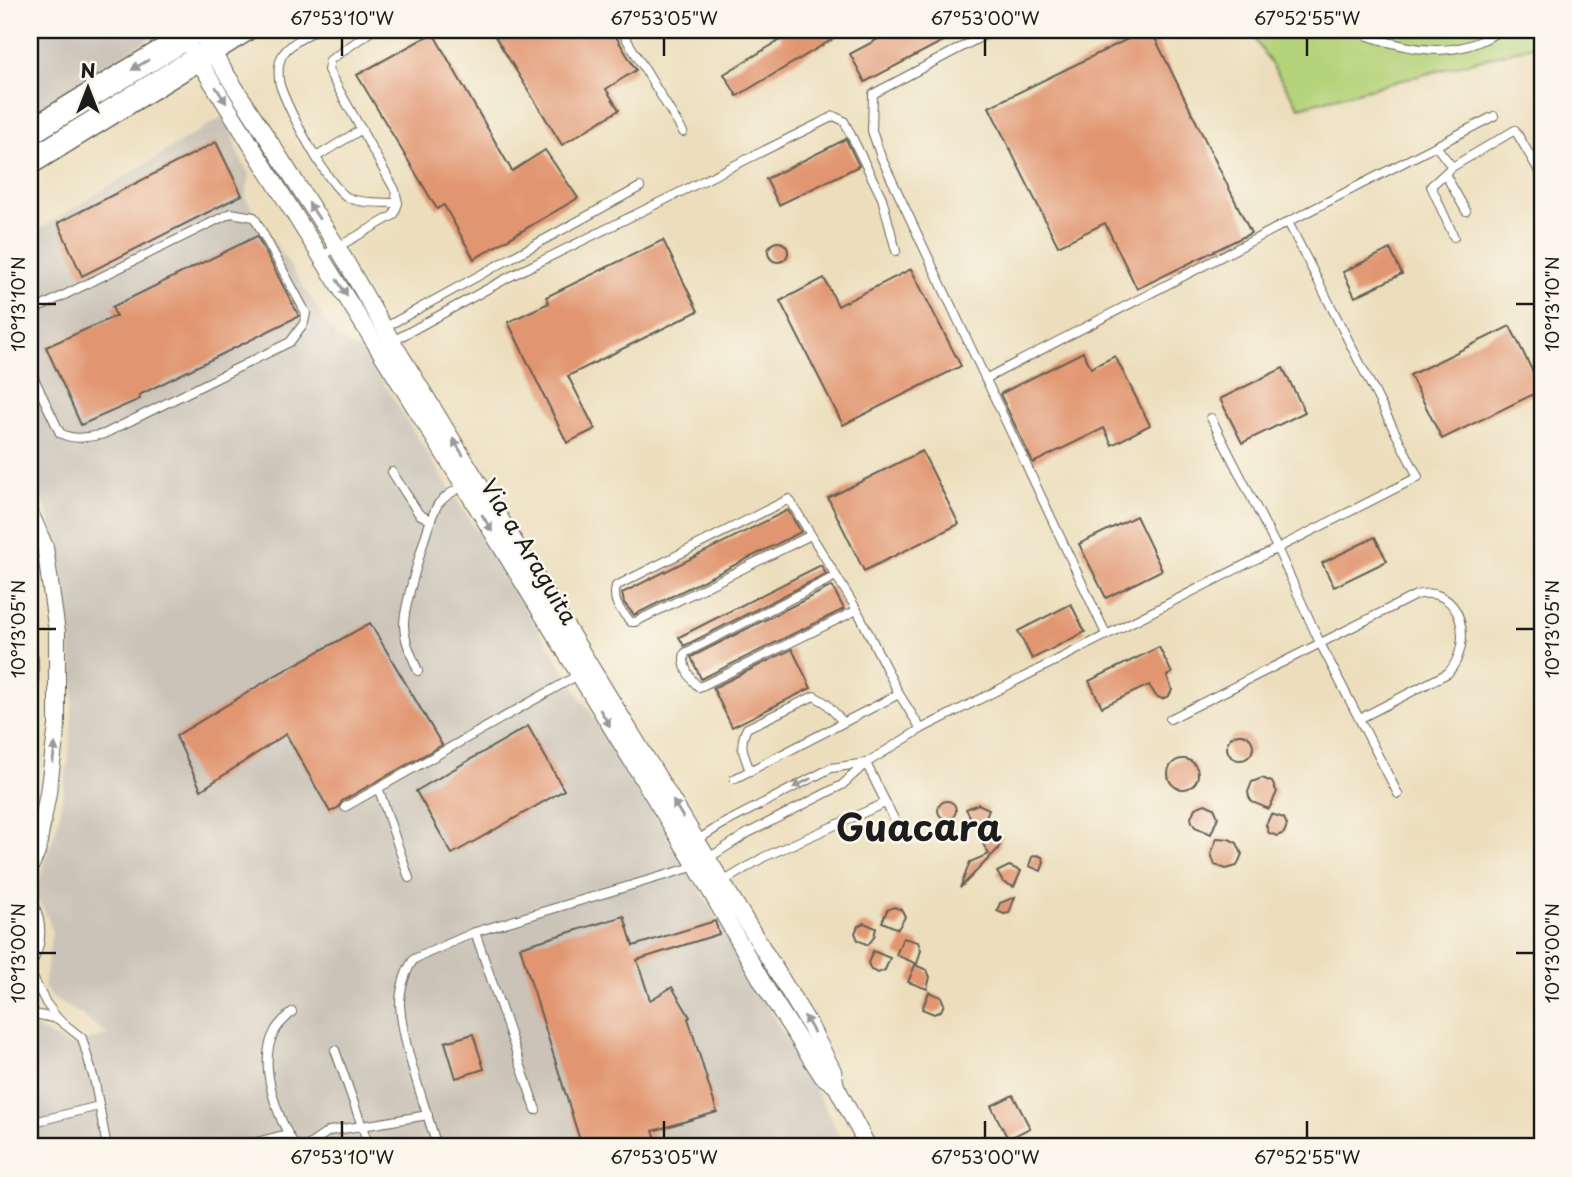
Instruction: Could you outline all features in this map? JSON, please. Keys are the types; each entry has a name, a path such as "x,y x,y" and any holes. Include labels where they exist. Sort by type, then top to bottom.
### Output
{"main road":[{"path":"30,162 244,30"},
{"path":"30,132 190,32"}],"street":[{"name":"Via a Araguita","path":"190,32 322,256 381,338 716,886 810,1026 833,1071 836,1086 868,1147"},
{"name":"Via a Araguita","path":"205,56 338,248 381,338"},
{"path":"30,512 45,547 57,632 57,726 37,852 30,867"},
{"path":"30,659 30,707"},
{"path":"30,905 37,927 35,947 30,958"}],"lane":[{"path":"316,30 282,53 279,64 280,86 316,157 341,192 348,198 398,203"},
{"path":"322,256 394,215 398,203 395,190 328,70 330,60 373,30"},
{"path":"621,30 683,132"},
{"path":"994,30 873,94 872,131 881,157 1106,635"},
{"path":"1368,36 1398,46 1434,51 1474,46 1500,30"},
{"path":"381,338 834,116 844,121 882,198 896,251"},
{"path":"985,379 1494,116"},
{"path":"316,157 362,129"},
{"path":"1454,237 1431,187 1448,170 1515,130 1542,176"},
{"path":"1436,146 1466,211"},
{"path":"381,338 640,187"},
{"path":"30,312 230,213 254,217 306,313 304,323 290,342 104,434 68,438 60,433 32,382 30,370"},
{"path":"437,1147 404,1029 400,1003 408,967 414,959 475,932 702,862 748,833 842,785 866,763 921,729 1418,477 1288,222"},
{"path":"1212,418 1277,548 1320,643 1398,794"},
{"path":"392,472 419,514 430,520"},
{"path":"418,671 405,640 404,622 410,589 430,520 438,504 471,482"},
{"path":"811,535 635,622 631,622 617,607 613,596 616,586 789,499 857,610 899,694 921,729"},
{"path":"836,576 685,653 685,667 695,684 699,687 704,685 857,610"},
{"path":"1170,719 1416,596 1428,592 1439,595 1451,605 1460,620 1464,637 1456,665 1448,673 1359,719"},
{"path":"345,807 585,671"},
{"path":"734,779 899,694"},
{"path":"750,771 741,739 747,729 814,695 826,703 843,722"},
{"path":"691,844 730,820 831,768 866,763"},
{"path":"866,763 900,831"},
{"path":"379,790 409,878"},
{"path":"716,886 764,857 885,803"},
{"path":"475,932 536,1110"},
{"path":"30,972 46,1003 58,1019 82,1038 107,1147"},
{"path":"292,1012 273,1033 267,1066 274,1099 287,1134 296,1147"},
{"path":"30,1013 58,1019"},
{"path":"335,1050 369,1147"},
{"path":"30,1123 99,1106"},
{"path":"306,1147 329,1131 428,1115"},
{"path":"238,1147 287,1134"}],"shaded area":[{"path":"30,30 163,30 118,58 108,72 30,121"},
{"path":"225,115 231,124 236,150 250,176 245,197 336,337 365,354 680,855 819,1096 845,1147 30,1147 30,1025 69,1045 107,1035 82,1015 52,998 44,987 52,929 44,909 33,897 58,823 69,758 74,683 62,573 52,525 30,468 30,235"}],"green space":[{"path":"1249,30 1531,30 1533,46 1299,107"}],"building":[{"path":"491,30 612,30 636,70 606,89 619,110 562,145"},
{"path":"777,30 848,30 737,96 724,74 782,39"},
{"path":"895,30 964,30 865,82 850,54"},
{"path":"1146,30 1151,30 1251,233 1137,289 1105,223 1058,246 989,107"},
{"path":"433,33 512,171 545,150 578,198 474,259 444,205 437,209 357,75"},
{"path":"846,139 859,166 779,205 766,179"},
{"path":"216,142 242,195 82,276 58,223"},
{"path":"257,236 299,316 139,395 140,399 81,425 46,347 116,316 112,307"},
{"path":"663,240 698,311 568,376 595,429 567,443 508,322 549,303 546,297"},
{"path":"778,242 785,245 788,252 785,259 778,262 771,259 768,252 771,245"},
{"path":"1390,249 1402,274 1355,297 1343,272"},
{"path":"911,269 961,366 843,425 780,301 824,278 838,306"},
{"path":"1510,326 1542,390 1442,439 1410,375"},
{"path":"1083,352 1091,368 1115,356 1150,425 1112,445 1104,428 1033,463 1000,394"},
{"path":"1283,368 1305,412 1242,443 1220,399"},
{"path":"922,451 959,524 864,571 828,498"},
{"path":"788,510 801,532 634,615 624,603 622,593"},
{"path":"1136,516 1162,570 1106,598 1079,544"},
{"path":"1375,537 1387,561 1334,587 1322,563"},
{"path":"821,565 826,574 684,646 679,637"},
{"path":"832,586 844,609 701,679 691,657"},
{"path":"1071,604 1085,632 1032,659 1018,631"},
{"path":"370,623 442,745 342,801 339,807 330,812 286,734 201,790 176,736 276,675"},
{"path":"1159,647 1172,673 1167,676 1172,690 1169,696 1162,699 1156,696 1149,685 1102,707 1089,681"},
{"path":"792,649 811,688 732,727 713,688"},
{"path":"528,726 564,790 452,854 416,791"},
{"path":"1240,734 1249,738 1253,747 1249,756 1240,760 1231,756 1227,747 1231,738"},
{"path":"1183,759 1194,763 1198,774 1194,785 1183,789 1172,785 1168,774 1172,763"},
{"path":"1262,778 1272,782 1277,792 1269,809 1252,802 1249,797 1252,782"},
{"path":"943,801 951,801 956,810 954,817 943,819 938,814 938,806"},
{"path":"978,804 989,809 983,824 972,820 966,809"},
{"path":"1205,804 1214,808 1218,817 1211,834 1195,827 1191,817 1195,808"},
{"path":"1271,814 1284,818 1287,825 1284,833 1277,836 1269,833 1266,825"},
{"path":"988,834 1002,840 998,849 960,888 970,862 989,854 983,844"},
{"path":"1217,838 1237,843 1242,854 1237,866 1226,869 1215,865 1211,854"},
{"path":"1032,857 1042,857 1044,862 1041,871 1029,866"},
{"path":"1009,866 1021,871 1014,887 1003,882 997,872"},
{"path":"1015,897 1009,913 997,911 1000,903"},
{"path":"894,907 902,910 905,917 898,929 882,922 887,910"},
{"path":"624,916 633,946 715,921 719,934 637,960 650,1000 672,987 690,1017 688,1018 717,1112 653,1131 660,1147 582,1147 520,947"},
{"path":"864,923 876,928 868,945 858,940 855,933 858,926"},
{"path":"903,938 918,942 921,950 917,964 896,955"},
{"path":"873,951 890,958 885,970 878,973 871,970 868,963"},
{"path":"915,965 927,970 930,977 927,989 908,982"},
{"path":"929,992 941,997 944,1004 941,1011 934,1014 922,1009"},
{"path":"473,1034 484,1069 456,1078 445,1042"},
{"path":"1013,1095 1030,1128 1008,1139 991,1106"}],"district":[{"name":"Guacara","path":"919,826"}]}
